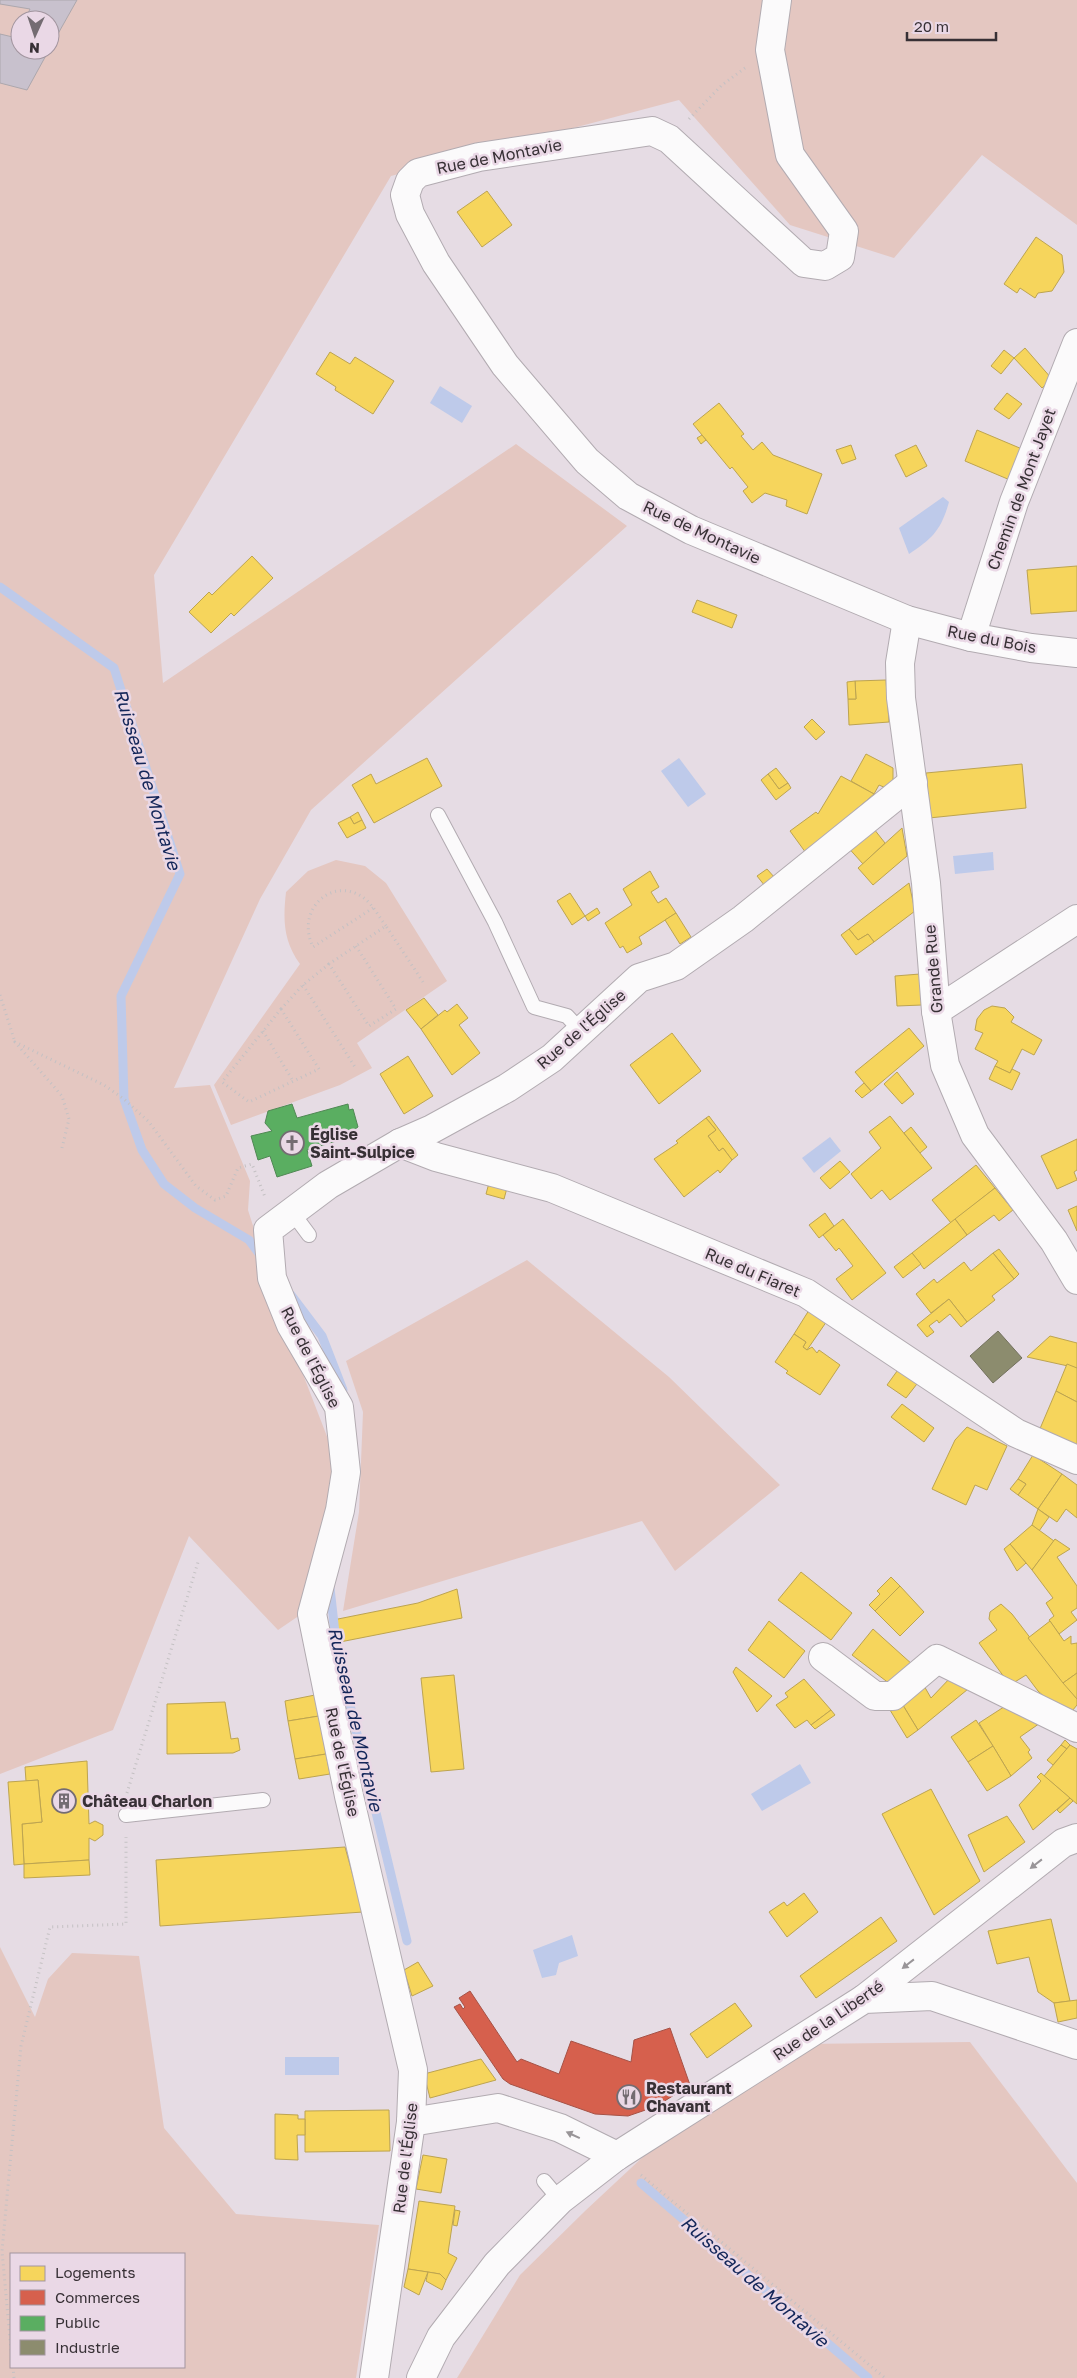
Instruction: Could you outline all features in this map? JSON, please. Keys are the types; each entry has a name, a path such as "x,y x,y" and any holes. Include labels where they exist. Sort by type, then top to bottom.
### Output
{"street":[{"name":"Rue de Montavie","path":"777,0 770,50 790,155 844,231 840,257 825,266 804,263 668,138 652,131 479,157 418,173 410,181 405,195 410,214 436,263 505,365 586,461 628,496 691,530 907,620"},
{"name":"Chemin de Mont Jayet","path":"972,637 1014,502 1077,342"},
{"name":"Rue du Bois","path":"907,620 972,637 1031,648 1077,653"},
{"name":"Grande Rue","path":"907,620 900,662 901,698 926,883 936,1011 945,1065 975,1135 1054,1241 1077,1280"},
{"name":"Rue de l'Église","path":"374,2378 411,2122 413,2070 349,1796 312,1614 340,1510 346,1472 339,1407 291,1325 272,1278 268,1230 328,1185 400,1143 432,1129 507,1088 552,1058 580,1030 639,978 676,966 743,919 913,782"},
{"path":"936,1011 1077,919"},
{"name":"Rue du Fiaret","path":"400,1143 436,1156 552,1188 806,1294 1016,1433 1077,1460"},
{"path":"823,1656 875,1696 893,1696 938,1659 1077,1728"},
{"name":"Rue de la Liberté","path":"421,2378 441,2337 552,2191 617,2156 864,1999 1063,1843 1077,1838"},
{"path":"864,1999 932,1996 1077,2045"},
{"path":"411,2122 498,2108 560,2128 617,2156"}],"lane":[{"path":"438,815 495,922 534,1008 567,1016 580,1030"},
{"path":"292,1212 309,1235"},
{"path":"126,1815 263,1800"}],"path":[{"path":"668,138 722,85 770,50"},
{"path":"373,908 313,948 308,936 307,924 310,911 318,901 328,894 340,891 353,893 365,898 373,908 423,982"},
{"path":"280,1009 319,1069 249,1102 222,1082 280,1009 304,985 329,964 386,926"},
{"path":"329,964 369,1026 396,1009 356,946"},
{"path":"304,985 355,1067"},
{"path":"0,995 15,1042 62,1096 69,1119 62,1148"},
{"path":"263,1031 293,1081"},
{"path":"15,1042 104,1085 124,1099 149,1122 196,1186 215,1200 226,1196 238,1168"},
{"path":"10,2339 2,2251 21,2046 50,1927 126,1924 126,1797 199,1559"},
{"path":"617,2156 885,2378"}],"shaded area":[{"path":"0,0 1077,0 1077,225 982,155 894,258 790,225 679,100 391,176 154,575 163,683 516,444 627,526 311,810 260,899 174,1088 210,1085 250,1181 248,1210 287,1333 345,1483 303,1613 278,1630 189,1536 113,1730 0,1774"},
{"path":"336,860 365,866 386,883 447,981 357,1043 372,1068 340,1085 231,1125 214,1085 300,964 287,938 285,921 286,892 308,871"},
{"path":"527,1260 669,1377 780,1485 675,1571 642,1521 343,1611 359,1512 363,1412 346,1361"},
{"path":"0,1947 35,2017 48,1979 72,1953 139,1956 164,2128 236,2214 379,2225 356,2378 0,2378"},
{"path":"970,2042 1077,2183 1077,2378 457,2378 520,2275 585,2211 660,2141 802,2044"}],"water":[{"path":"440,386 472,406 462,423 430,403"},
{"path":"943,497 949,502 939,527 930,538 909,554 899,528"},
{"path":"679,758 706,794 688,807 661,771"},
{"path":"993,852 994,870 955,874 953,856"},
{"path":"830,1137 841,1151 814,1173 802,1158"},
{"path":"800,1764 811,1783 762,1811 751,1794"},
{"path":"572,1935 578,1956 559,1963 556,1975 542,1978 533,1950"},
{"path":"285,2057 339,2057 339,2075 285,2075"}],"building: Logements":[{"path":"487,191 512,225 482,247 457,212"},
{"path":"1036,237 1062,255 1064,272 1052,291 1038,293 1035,298 1020,288 1017,293 1004,284"},
{"path":"1025,348 1052,379 1042,388 1014,358"},
{"path":"1004,350 1014,358 1001,374 991,366"},
{"path":"330,352 350,364 355,357 394,381 373,414 335,390 336,387 316,374"},
{"path":"1007,393 1022,404 1009,419 994,409"},
{"path":"719,403 744,434 741,436 753,450 762,442 773,455 822,474 807,514 786,506 787,500 765,493 752,503 743,491 748,487 732,467 730,469 693,424"},
{"path":"977,430 1022,449 1010,480 965,461"},
{"path":"702,435 706,440 701,444 697,438"},
{"path":"851,445 856,459 842,464 836,450"},
{"path":"916,445 927,466 906,477 895,455"},
{"path":"252,556 273,578 234,616 231,613 211,633 189,612 209,592 212,595"},
{"path":"1077,566 1077,611 1031,614 1027,570"},
{"path":"697,600 737,615 732,628 692,612"},
{"path":"886,680 889,722 849,725 848,699 856,699 855,681"},
{"path":"855,681 856,699 848,699 847,682"},
{"path":"812,719 825,732 816,740 804,727"},
{"path":"866,754 893,768 893,780 886,788 879,785 874,794 851,781"},
{"path":"427,758 442,786 374,823 352,785 371,774 376,784"},
{"path":"1022,764 1026,808 929,818 926,773"},
{"path":"776,768 788,783 779,789 768,774"},
{"path":"768,774 779,789 788,783 791,788 776,800 761,780"},
{"path":"841,776 874,794 806,853 790,831 816,812 818,814"},
{"path":"358,812 362,820 354,824 350,817"},
{"path":"350,817 354,824 362,820 366,828 347,838 338,823"},
{"path":"870,824 885,843 863,864 845,844"},
{"path":"902,828 907,856 873,885 858,868"},
{"path":"767,869 775,878 765,886 757,876"},
{"path":"650,871 659,887 651,892 658,903 666,898 676,913 639,937 642,944 627,953 623,946 620,948 605,923 632,905 623,889"},
{"path":"909,883 915,911 874,942 868,934 858,940 849,929"},
{"path":"570,893 585,916 572,925 557,901"},
{"path":"597,908 600,913 588,921 585,916"},
{"path":"676,913 691,937 680,944 665,920"},
{"path":"849,929 858,940 868,934 874,942 856,955 841,935"},
{"path":"920,974 922,1005 897,1006 895,976"},
{"path":"424,998 438,1015 421,1029 406,1010"},
{"path":"457,1004 468,1018 459,1025 480,1053 452,1075 421,1029 445,1010 447,1012"},
{"path":"992,1006 1005,1008 1014,1017 1011,1022 1042,1040 1034,1055 1022,1049 1010,1073 995,1066 998,1061 975,1049 983,1033 975,1030 977,1019 984,1010"},
{"path":"909,1028 924,1046 871,1091 855,1072"},
{"path":"672,1033 701,1071 659,1104 630,1065"},
{"path":"408,1056 433,1096 404,1114 380,1074"},
{"path":"995,1066 1010,1073 1012,1069 1020,1073 1012,1090 989,1079"},
{"path":"897,1072 914,1094 902,1104 884,1084"},
{"path":"864,1083 871,1091 862,1098 855,1091"},
{"path":"709,1116 738,1155 732,1160 723,1148 719,1151 708,1136 716,1130 706,1118"},
{"path":"890,1116 932,1168 890,1200 882,1190 871,1199 851,1174 881,1148 869,1132"},
{"path":"706,1118 716,1130 708,1136 719,1151 723,1148 732,1160 720,1173 718,1170 684,1197 654,1159 678,1143 676,1141"},
{"path":"911,1127 927,1147 920,1153 904,1133"},
{"path":"1077,1139 1077,1170 1074,1172 1077,1180 1057,1189 1041,1156"},
{"path":"840,1161 850,1172 830,1189 820,1178"},
{"path":"976,1165 995,1188 951,1223 932,1200"},
{"path":"489,1183 507,1188 504,1199 486,1194"},
{"path":"995,1188 1013,1210 999,1221 994,1215 967,1235 955,1219"},
{"path":"1077,1206 1077,1231 1068,1210"},
{"path":"825,1213 834,1226 819,1238 809,1225"},
{"path":"843,1219 886,1273 852,1300 836,1279 853,1266 839,1248 836,1251 823,1235"},
{"path":"955,1219 967,1235 924,1269 912,1253"},
{"path":"999,1249 1019,1274 1014,1279 993,1253"},
{"path":"912,1253 921,1264 903,1278 894,1267"},
{"path":"993,1253 1014,1279 992,1296 995,1300 967,1322 949,1299 931,1313 916,1294 934,1279 937,1283 964,1262 971,1271"},
{"path":"949,1299 967,1322 961,1327 950,1314 939,1323 937,1320 929,1326 934,1332 927,1337 917,1325"},
{"path":"811,1307 829,1318 807,1350 803,1347 806,1342 794,1334"},
{"path":"794,1334 806,1342 803,1347 807,1350 812,1347 817,1353 819,1350 840,1365 820,1395 786,1373 788,1371 775,1362"},
{"path":"1050,1336 1077,1343 1077,1368 1027,1357"},
{"path":"1067,1364 1077,1368 1077,1402 1056,1391"},
{"path":"900,1367 920,1380 906,1398 887,1385"},
{"path":"1056,1391 1077,1402 1077,1447 1039,1431"},
{"path":"902,1404 934,1428 924,1442 891,1417"},
{"path":"967,1427 1007,1446 987,1490 975,1485 966,1505 932,1489 955,1440"},
{"path":"1033,1455 1062,1474 1038,1509 1018,1495 1026,1484 1018,1479"},
{"path":"1062,1474 1077,1485 1077,1518 1066,1509 1057,1522 1038,1509"},
{"path":"1018,1479 1026,1484 1018,1495 1010,1489"},
{"path":"1038,1509 1049,1517 1039,1531 1032,1525"},
{"path":"1032,1525 1054,1541 1032,1570 1010,1544"},
{"path":"1055,1539 1070,1549 1057,1557 1077,1586 1077,1608 1071,1612 1077,1620 1059,1634 1049,1620 1054,1616 1046,1603 1053,1598 1032,1570"},
{"path":"1010,1544 1026,1563 1017,1571 1004,1549"},
{"path":"801,1572 852,1613 831,1640 778,1600"},
{"path":"891,1577 900,1586 875,1611 869,1605 880,1594 877,1591"},
{"path":"900,1586 924,1612 900,1636 875,1611"},
{"path":"457,1589 462,1618 340,1642 333,1620 418,1603"},
{"path":"1001,1604 1012,1614 1077,1699 1077,1705 1067,1717 1038,1691 1026,1675 1010,1685 979,1643 997,1630 989,1619 990,1612"},
{"path":"769,1621 805,1651 784,1678 748,1650"},
{"path":"1050,1621 1064,1641 1071,1636 1071,1644 1077,1643 1077,1673 1063,1683 1028,1638"},
{"path":"873,1629 913,1665 890,1684 852,1655"},
{"path":"736,1667 772,1696 757,1712 733,1672"},
{"path":"1077,1673 1077,1699 1063,1683"},
{"path":"454,1675 464,1769 431,1772 421,1678"},
{"path":"952,1676 973,1685 918,1730 901,1702 923,1684 931,1698"},
{"path":"804,1679 831,1710 811,1725 807,1720 795,1728 776,1705 788,1697 785,1693"},
{"path":"315,1695 319,1716 288,1721 285,1701"},
{"path":"225,1702 231,1739 238,1738 240,1750 233,1753 167,1754 167,1704"},
{"path":"901,1702 918,1730 907,1738 890,1710"},
{"path":"1010,1703 1043,1721 1020,1737 1030,1750 1028,1752 1032,1758 1011,1776 979,1723"},
{"path":"831,1710 835,1715 815,1729 811,1725"},
{"path":"319,1716 326,1754 295,1759 288,1721"},
{"path":"976,1720 993,1746 968,1762 951,1737"},
{"path":"1065,1740 1070,1745 1067,1749 1061,1745"},
{"path":"1061,1745 1067,1749 1053,1765 1047,1760"},
{"path":"1070,1745 1077,1749 1077,1804 1044,1776"},
{"path":"993,1746 1011,1776 987,1791 968,1762"},
{"path":"326,1754 330,1774 299,1779 295,1759"},
{"name":"Château Charlon","path":"87,1761 89,1824 95,1821 103,1825 103,1835 95,1841 89,1838 89,1860 24,1864 22,1824 42,1822 38,1780 26,1781 25,1767"},
{"path":"1041,1773 1070,1798 1033,1830 1019,1805 1041,1781 1037,1777"},
{"path":"38,1780 42,1822 22,1824 24,1864 14,1865 8,1782"},
{"path":"931,1789 980,1881 934,1915 882,1814"},
{"path":"1070,1798 1073,1801 1060,1813 1057,1810"},
{"path":"1007,1816 1025,1842 984,1872 968,1835"},
{"path":"345,1847 363,1912 160,1926 156,1860"},
{"path":"89,1860 90,1875 24,1878 24,1864"},
{"path":"804,1893 818,1912 787,1937 769,1912 784,1902 787,1906"},
{"path":"881,1917 897,1941 816,1998 800,1976"},
{"path":"1051,1919 1070,2001 1054,2003 1038,1992 1029,1957 997,1964 988,1931"},
{"path":"418,1962 433,1986 412,1996 404,1970"},
{"path":"1077,2000 1077,2018 1058,2022 1054,2003"},
{"path":"735,2003 752,2026 707,2058 690,2034"},
{"path":"481,2059 496,2080 430,2098 424,2074"},
{"path":"389,2110 390,2151 305,2152 305,2111"},
{"path":"275,2114 298,2115 298,2119 305,2119 305,2135 297,2135 298,2160 275,2159"},
{"path":"423,2155 447,2159 441,2193 416,2189"},
{"path":"419,2201 455,2206 448,2253 457,2258 446,2280 440,2274 408,2269"},
{"path":"455,2210 460,2211 457,2226 453,2225"},
{"path":"408,2269 428,2272 419,2295 404,2287"},
{"path":"428,2272 440,2274 446,2280 442,2290 426,2281"}],"building: Commerces":[{"path":"470,1991 517,2062 521,2059 559,2074 571,2041 631,2062 634,2040 670,2028 690,2085 663,2102 663,2104 628,2116 595,2114 510,2084 503,2079 454,2007 460,2004 463,2009 465,2007 459,1998"}],"building: Public":[{"name":"Église Saint-Sulpice","path":"292,1104 297,1118 348,1104 349,1110 353,1109 358,1127 355,1129 356,1135 307,1150 312,1166 277,1177 270,1156 258,1160 251,1136 272,1131 265,1123 268,1111"}],"building: Industrie":[{"path":"998,1331 1022,1358 993,1383 970,1356"}],"building: Autres":[{"path":"0,0 77,0 60,30 60,10 30,10 0,4"},
{"path":"0,34 10,36 10,60 44,60 27,90 0,83"}],"waterway":[{"name":"Ruisseau de Montavie","path":"0,587 114,668 180,874 121,996 124,1099 142,1150 164,1184 195,1208 249,1240 263,1259"},
{"name":"Ruisseau de Montavie","path":"291,1295 322,1336 343,1390"},
{"name":"Ruisseau de Montavie","path":"330,1588 337,1651 407,1941"},
{"name":"Ruisseau de Montavie","path":"641,2183 868,2378"}],"place":[{"name":"Église Saint-Sulpice","path":"292,1143"},
{"name":"Château Charlon","path":"64,1801"},
{"name":"Restaurant Chavant","path":"629,2097"}]}
